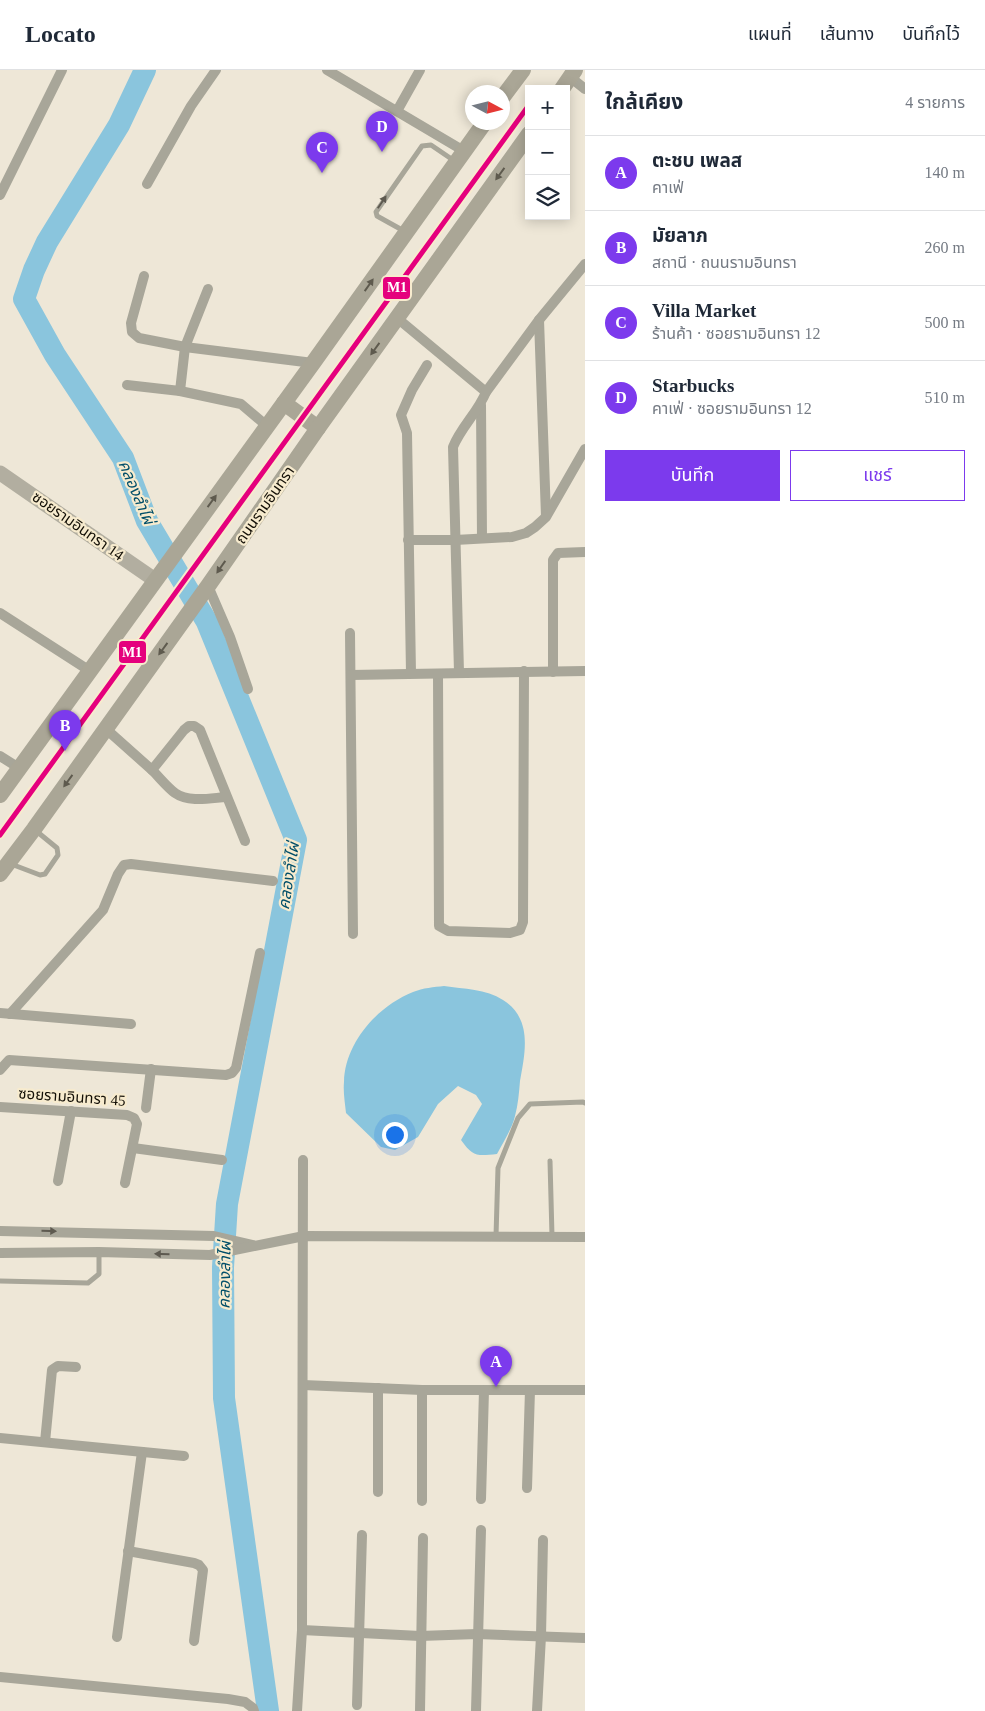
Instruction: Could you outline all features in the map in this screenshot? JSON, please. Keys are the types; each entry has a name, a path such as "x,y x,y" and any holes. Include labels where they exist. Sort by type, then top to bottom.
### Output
{"main road":[{"path":"510,87 523,70"},
{"path":"0,795 479,130"},
{"name":"ถนนรามอินทรา","path":"4,868 106,729 318,428 525,140"},
{"path":"284,403 318,428"}],"street":[{"path":"0,195 62,70"},
{"path":"147,184 191,106 216,70"},
{"path":"327,70 397,111 460,157"},
{"path":"397,111 420,70"},
{"path":"569,78 585,89"},
{"path":"459,672 454,447 457,439 481,405 486,392 539,320 585,264"},
{"path":"144,276 131,323 132,332 139,338 185,348 313,363"},
{"path":"180,391 185,348 208,289"},
{"path":"397,318 486,392"},
{"path":"539,320 546,518"},
{"path":"411,673 407,433 401,414 412,390 427,365"},
{"path":"127,385 180,391 241,404 267,426"},
{"path":"481,405 482,538"},
{"path":"408,540 512,537 536,528 546,518 585,449"},
{"name":"ซอยรามอินทรา 14","path":"0,473 155,580"},
{"path":"553,672 553,560 558,553 585,552"},
{"path":"205,590 230,637 248,689"},
{"path":"0,612 90,672"},
{"path":"350,633 353,934"},
{"path":"438,674 439,926 448,931 510,933 520,930 523,922 524,671"},
{"path":"351,675 585,671"},
{"path":"152,770 184,730 189,726 194,726 200,730 245,841"},
{"path":"106,729 176,794 193,799 226,798"},
{"path":"0,756 19,768"},
{"path":"5,1013 103,910 124,864 273,881"},
{"path":"0,1070 9,1060 232,1074 236,1068 260,953"},
{"path":"5,1013 131,1024"},
{"path":"146,1108 151,1069"},
{"name":"ซอยรามอินทรา 45","path":"1,1111 71,1111 127,1115 134,1118 137,1124 126,1183"},
{"path":"58,1181 71,1111"},
{"path":"133,1148 222,1160"},
{"path":"297,1711 302,1630 304,1160"},
{"path":"0,1231 214,1236 258,1246"},
{"path":"0,1253 99,1252 210,1255 304,1236 585,1237"},
{"path":"44,1442 52,1370 58,1366 76,1367"},
{"path":"303,1385 422,1390 585,1390"},
{"path":"378,1388 378,1492"},
{"path":"422,1390 422,1501"},
{"path":"481,1500 484,1390"},
{"path":"527,1488 530,1390"},
{"path":"0,1438 184,1456"},
{"path":"117,1637 142,1452"},
{"path":"476,1711 481,1530"},
{"path":"357,1705 362,1535"},
{"path":"420,1711 423,1538"},
{"path":"537,1711 543,1540"},
{"path":"128,1551 194,1563 203,1570 194,1641"},
{"path":"302,1630 420,1636 477,1634 585,1638"},
{"path":"0,1677 228,1699 246,1702 254,1711"}],"lane":[{"path":"406,232 377,216 376,212 422,146 432,145 460,157"},
{"path":"4,868 40,875 44,874 58,855 57,848 34,829"},
{"path":"496,1236 498,1168 518,1118 530,1104 585,1103"},
{"path":"550,1161 552,1236"},
{"path":"0,1281 88,1283 99,1274 99,1252"}],"water":[{"path":"444,986 475,990 496,996 513,1008 523,1027 525,1048 517,1108 512,1126 497,1154 476,1154 469,1150 461,1140 482,1104 476,1095 458,1086 438,1104 418,1137 395,1150 381,1147 346,1113 344,1082 346,1067 350,1053 366,1027 376,1016 400,998 413,992"}],"waterway":[{"name":"คลองลำไผ่","path":"145,70 119,125 47,242 34,270 24,299 55,355 123,458 147,521 207,622 296,840 227,1204 223,1267 224,1398 268,1711"}],"transit line":[{"name":"M1","path":"0,835 525,111"}],"place":[{"name":"Starbucks","path":"382,152"},
{"name":"Villa Market","path":"322,173"},
{"name":"มัยลาภ","path":"65,751"},
{"name":"ตะชบ เพลส","path":"496,1387"}]}
